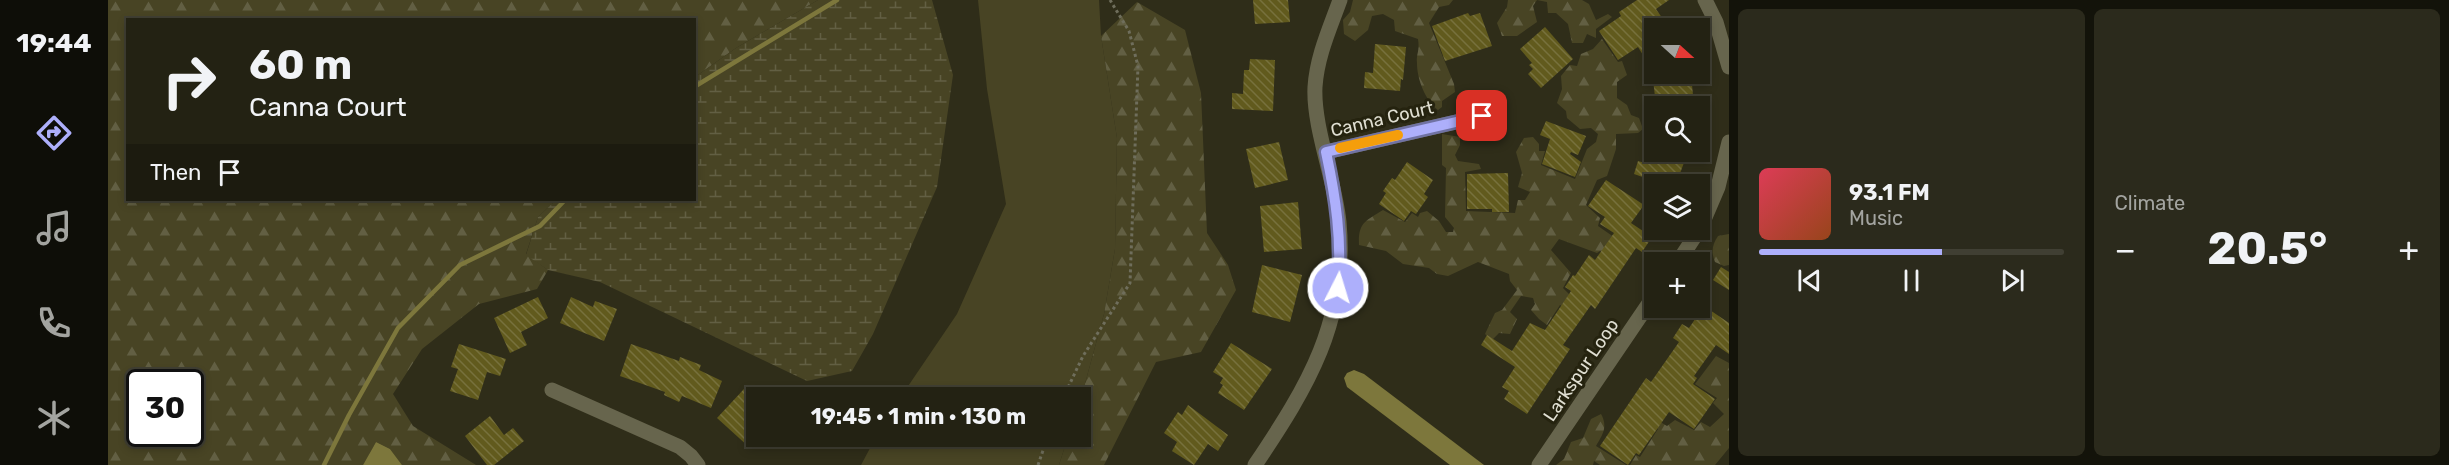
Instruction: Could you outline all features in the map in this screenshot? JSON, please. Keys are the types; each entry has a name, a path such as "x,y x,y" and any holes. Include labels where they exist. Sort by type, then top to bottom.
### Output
{"street":[{"path":"1255,465 1308,382 1328,330 1338,288 1339,221 1315,89 1323,47 1340,0"},
{"path":"1705,0 1716,22 1729,67"},
{"name":"Canna Court","path":"1326,152 1482,116"},
{"path":"1710,205 1718,187 1729,141"},
{"name":"Larkspur Loop","path":"1539,465 1644,311"},
{"path":"552,390 680,447 692,456 698,465"}],"path":[{"path":"1068,387 1083,356 1130,283 1138,66 1129,32 1110,0"},
{"path":"1038,465 1044,447"}],"green space":[{"path":"108,0 818,0 736,48 696,76 696,18 126,18 126,201 555,201 538,217 526,254 548,270 537,289 479,304 422,349 393,394 413,426 476,465 402,465 390,449 376,442 363,465 108,465"},
{"path":"818,0 932,0 953,75 937,187 873,334 852,371 807,381 600,282 548,270 526,255 538,217 555,201 696,201 696,76 736,48"},
{"path":"978,0 1099,0 1101,36 1117,138 1115,249 1104,314 1084,387 907,387 957,314 1006,204 987,89"},
{"path":"1353,0 1453,0 1449,5 1439,7 1429,23 1454,84 1455,92 1442,101 1442,107 1438,110 1433,106 1420,82 1417,69 1418,39 1395,31 1394,20 1383,14 1372,16 1368,30 1355,41 1344,34 1343,20 1350,12"},
{"path":"1508,0 1537,0 1533,6 1537,22 1517,36 1502,36 1497,23 1507,7"},
{"path":"1537,0 1582,0 1589,4 1596,20 1608,14 1612,17 1596,29 1596,38 1587,34 1583,43 1572,43 1568,24 1556,13 1548,13 1547,2"},
{"path":"1137,2 1185,30 1201,93 1207,233 1228,265 1236,290 1201,352 1156,362 1104,465 1059,465 1065,447 1091,447 1091,387 1084,387 1104,314 1115,249 1117,138 1101,36"},
{"path":"1602,39 1618,62 1622,61 1627,75 1617,82 1617,98 1627,105 1631,115 1639,118 1643,129 1638,133 1616,134 1616,149 1607,176 1597,180 1586,205 1600,218 1598,226 1621,242 1613,258 1600,251 1597,253 1559,239 1551,250 1571,273 1563,288 1569,294 1572,312 1560,305 1547,325 1531,310 1535,304 1533,298 1521,296 1510,312 1517,319 1510,334 1499,333 1492,340 1485,334 1495,313 1502,310 1517,290 1510,281 1509,274 1478,262 1448,276 1437,274 1429,268 1403,264 1386,251 1359,245 1360,231 1364,223 1383,210 1405,222 1412,213 1418,217 1420,213 1427,211 1439,221 1446,232 1453,232 1454,228 1445,217 1446,168 1442,165 1442,134 1460,137 1460,145 1455,155 1458,161 1479,164 1481,169 1465,172 1466,211 1515,213 1518,200 1525,200 1530,192 1518,187 1522,173 1516,152 1524,138 1533,137 1539,144 1539,151 1545,151 1541,165 1575,179 1587,149 1596,142 1598,134 1591,128 1580,129 1567,118 1566,111 1557,103 1562,89 1561,76 1570,65 1577,66 1581,54 1593,49"},
{"path":"1729,234 1729,265 1724,266 1715,262 1714,242 1718,236"},
{"path":"1716,356 1729,363 1729,448 1715,465 1630,465 1636,455 1640,457 1658,429 1654,424 1657,420 1667,426 1675,420 1694,430 1701,422 1710,427 1724,414 1713,403 1717,398 1695,384"},
{"path":"1601,414 1603,434 1596,446 1626,465 1600,465 1594,461 1593,465 1556,465 1564,459 1571,442 1583,438 1591,419"},
{"path":"871,447 1065,447 1059,465 861,465"}],"shaded area":[{"path":"1354,370 1364,374 1484,465 1450,465 1347,387 1344,378 1347,373"},
{"path":"376,442 390,449 402,465 363,465"}],"building":[{"path":"1253,0 1288,0 1290,22 1255,24"},
{"path":"1637,0 1669,0 1656,9 1662,18 1644,18 1644,54 1638,47 1618,60 1599,31 1621,16 1619,12"},
{"path":"1468,13 1470,16 1480,13 1492,46 1445,61 1432,26"},
{"path":"1545,27 1573,59 1541,88 1528,74 1533,69 1529,65 1532,63 1520,49"},
{"path":"1375,44 1406,47 1400,91 1364,88 1365,72 1373,73"},
{"path":"1250,59 1275,60 1273,111 1232,109 1232,93 1243,94 1244,70 1249,70"},
{"path":"1654,84 1692,84 1693,96 1655,96"},
{"path":"1546,121 1586,136 1578,155 1571,152 1570,154 1581,162 1575,177 1542,164 1550,139 1540,135"},
{"path":"1279,142 1288,180 1255,188 1246,149"},
{"path":"1638,161 1648,164 1649,162 1684,162 1680,174 1644,174 1644,177 1634,174"},
{"path":"1407,162 1433,180 1424,194 1428,197 1416,214 1411,211 1404,221 1379,204 1386,193 1383,191 1392,178 1395,180"},
{"path":"1508,173 1509,212 1467,209 1467,174"},
{"path":"1606,180 1644,205 1631,223 1644,232 1644,240 1650,240 1642,252 1636,248 1595,309 1591,305 1563,345 1570,349 1527,414 1504,399 1509,391 1502,387 1515,367 1481,345 1487,335 1512,351 1530,323 1545,330 1571,291 1565,287 1573,275 1575,276 1589,255 1595,260 1614,233 1600,224 1605,217 1588,206"},
{"path":"1298,202 1302,249 1264,252 1260,206"},
{"path":"1262,265 1302,275 1290,322 1252,312"},
{"path":"1721,267 1729,272 1729,290 1713,280"},
{"path":"538,297 548,318 521,332 527,345 510,353 494,318"},
{"path":"571,297 593,307 595,301 617,309 604,341 560,323"},
{"path":"1710,310 1729,323 1729,354 1716,345 1694,376 1697,378 1693,384 1715,399 1694,429 1669,412 1639,455 1636,453 1628,465 1600,446 1646,378 1651,382 1679,342 1673,338 1682,324 1689,328 1696,318 1710,318"},
{"path":"1231,343 1272,369 1244,410 1218,393 1223,385 1220,383 1223,378 1213,372"},
{"path":"459,344 506,359 500,376 487,372 478,400 450,391 458,369 451,367"},
{"path":"631,344 679,361 680,357 701,365 699,370 722,381 711,408 682,396 679,402 664,395 665,392 620,376"},
{"path":"744,389 746,391 746,444 717,418"},
{"path":"1188,405 1228,435 1218,451 1208,444 1194,465 1172,451 1177,442 1164,433 1178,412 1182,415"},
{"path":"490,416 504,435 513,428 524,441 494,465 487,465 465,436"}],"waterway":[{"path":"696,86 837,0"},
{"path":"324,465 398,328 460,265 540,226 564,201"}],"slow traffic":[{"path":"1340,148 1398,135"}],"route":[{"path":"1338,288 1339,221 1326,152 1482,116"}]}
